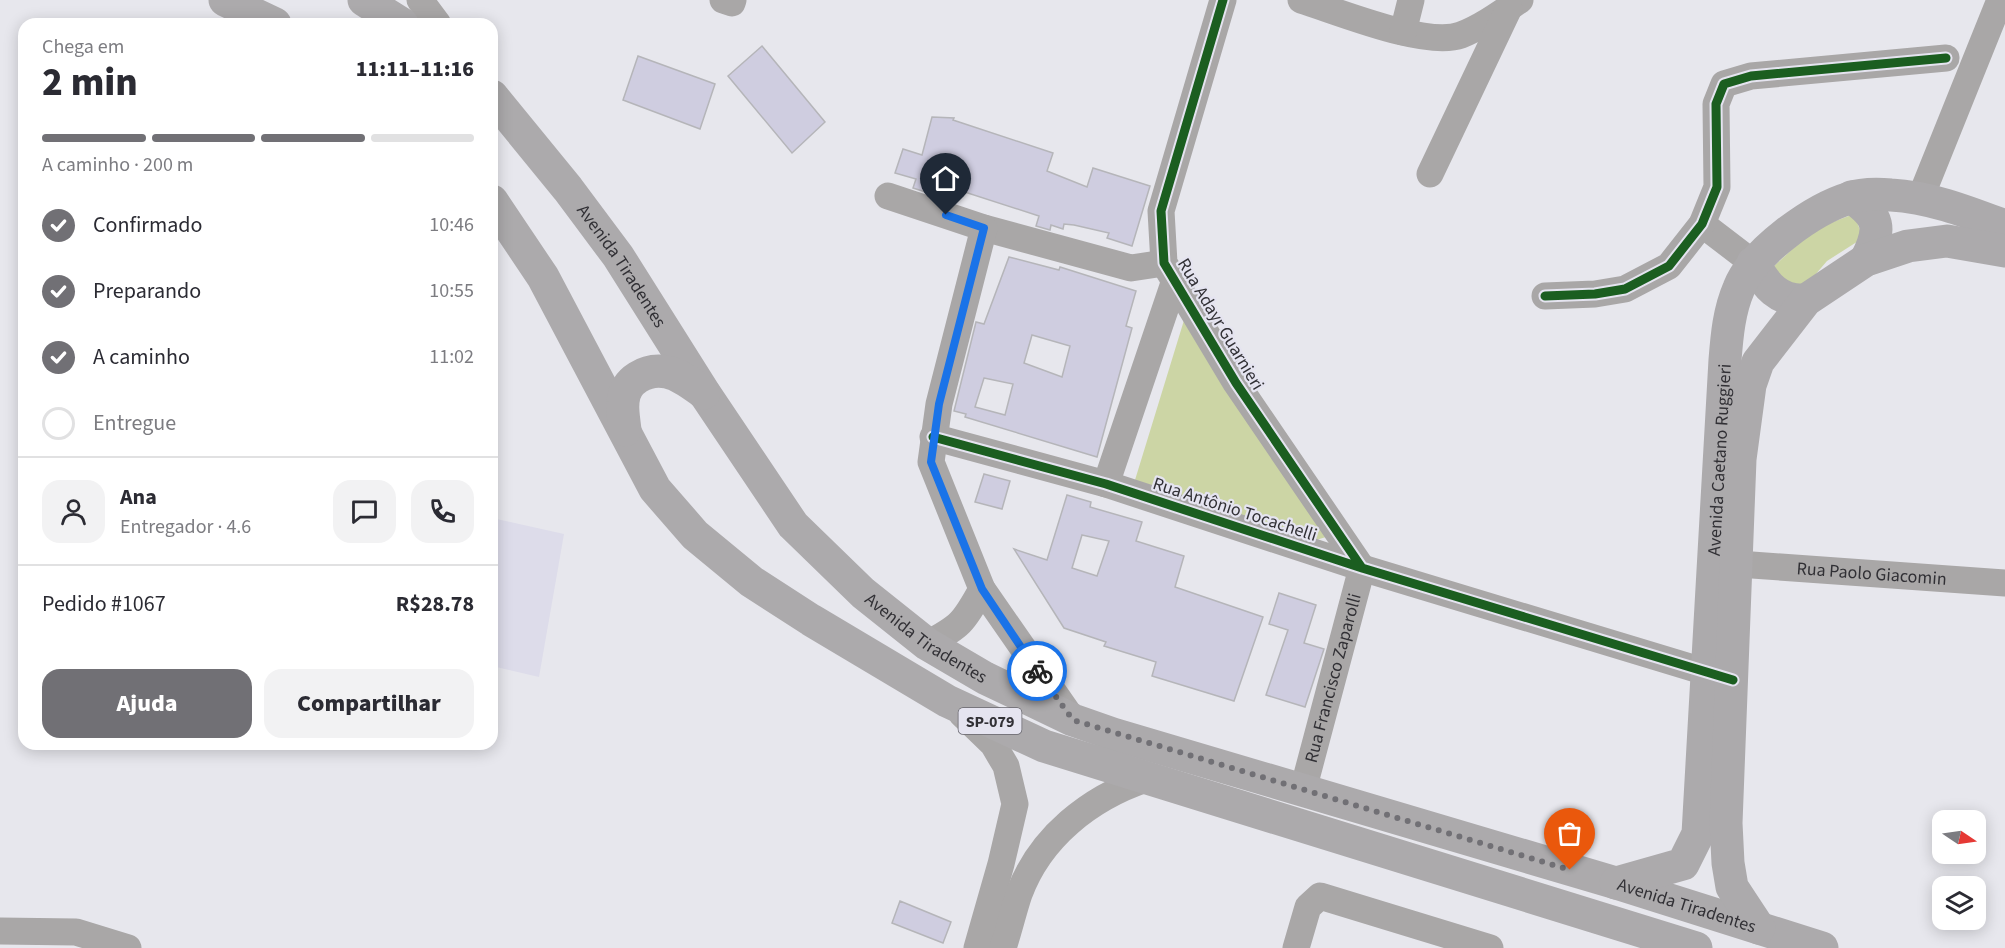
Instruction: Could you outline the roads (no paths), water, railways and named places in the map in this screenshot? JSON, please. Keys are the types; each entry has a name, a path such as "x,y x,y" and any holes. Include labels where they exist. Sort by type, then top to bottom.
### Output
{"main road":[{"path":"225,0 262,18"},
{"path":"364,0 392,18"},
{"name":"Avenida Tiradentes","path":"498,103 568,189 618,256 705,394 793,525 863,593 927,644 985,678 1073,720 1616,883 1822,948"},
{"name":"Avenida Caetano Ruggieri","path":"1759,928 1732,887 1728,863 1720,677 1729,321 1739,286 1753,263 1810,218 1851,197 1890,195 1920,199 2005,226"},
{"path":"1851,197 1867,208 1875,218 1877,229 1866,260"},
{"name":"Avenida Tiradentes","path":"498,210 543,277 655,489 703,542 752,582 947,701 1044,746 1629,938 1696,948"},
{"name":"Avenida Caetano Ruggieri","path":"1683,864 1698,834 1738,564 1740,459 1750,385 1758,362 1806,300 1866,260 1908,246 1947,241 2005,251"},
{"path":"1753,263 1771,290 1792,301 1806,300"},
{"path":"625,430 623,401 628,385 640,376 667,372 681,377 705,394"},
{"path":"1616,883 1683,864 1716,872 1732,887"}],"street":[{"path":"420,0 434,18"},
{"path":"723,0 732,3 733,0"},
{"name":"Rua Adayr Guarnieri","path":"1223,0 1161,211 1169,273 1236,383 1362,567"},
{"path":"1301,0 1424,38 1459,36 1514,4"},
{"path":"1403,32 1411,0"},
{"path":"1920,199 2000,0"},
{"path":"1430,174 1514,4"},
{"path":"1545,296 1595,294 1625,288 1669,266 1702,224 1717,187 1716,104 1718,92 1724,84 1751,76 1946,57"},
{"path":"888,196 984,228 1131,268 1169,273 1107,484"},
{"path":"1702,224 1753,263"},
{"path":"984,228 939,404 931,462 982,589 1073,720"},
{"name":"Rua Antônio Tocachelli","path":"933,437 1107,484 1362,567 1720,677"},
{"name":"Rua Paolo Giacomin","path":"1738,564 2005,583"},
{"name":"Rua Francisco Zaparolli","path":"1303,790 1362,567"},
{"path":"927,644 955,630 966,619 982,589"},
{"path":"947,701 993,744 1006,766 1015,804 1000,870 977,948"},
{"path":"1003,948 1019,893 1045,848 1078,812 1120,788 1146,779"},
{"path":"1000,870 1027,878"},
{"path":"1296,948 1308,907 1320,896 1490,948"},
{"path":"0,931 76,933 128,948"}]}
